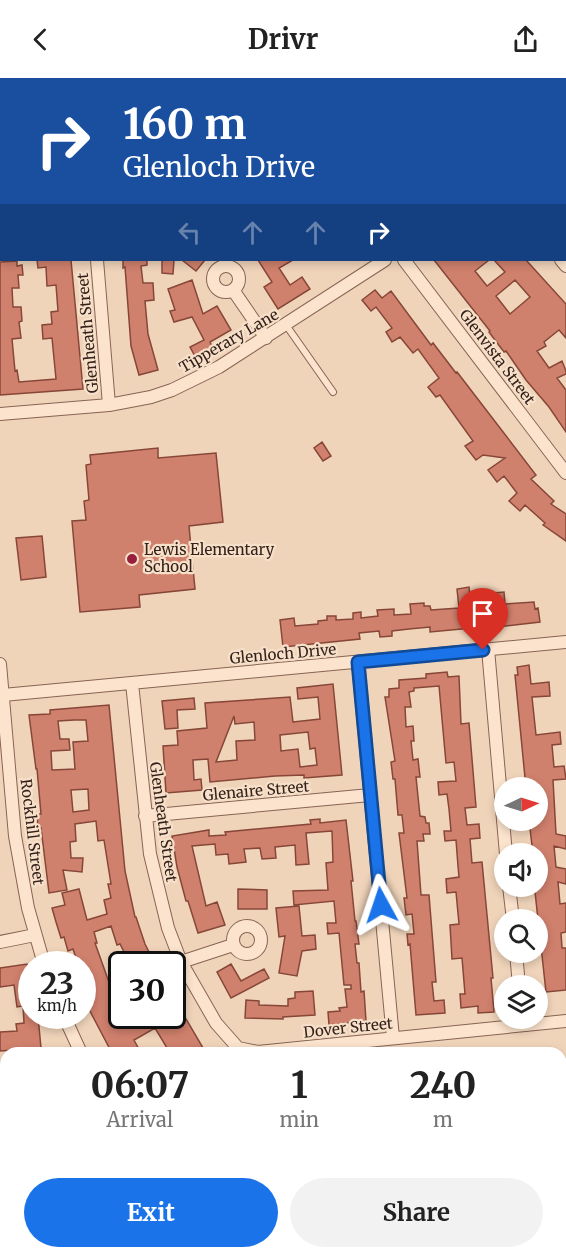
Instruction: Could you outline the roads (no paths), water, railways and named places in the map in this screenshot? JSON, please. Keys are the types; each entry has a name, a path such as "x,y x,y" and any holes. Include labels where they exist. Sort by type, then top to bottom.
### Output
{"street":[{"name":"Glenheath Street","path":"97,261 110,405"},
{"name":"Tipperary Lane","path":"0,414 110,405 151,397 172,390 219,367 383,261"},
{"name":"Glenvista Street","path":"405,261 566,473"},
{"path":"233,290 266,338"},
{"name":"Glenloch Drive","path":"3,695 566,642"},
{"path":"488,650 505,843"},
{"path":"358,662 393,1038"},
{"name":"Rockhill Street","path":"0,664 15,836 27,908 40,951"},
{"name":"Glenheath Street","path":"132,683 144,816 150,854 159,896 177,951"},
{"name":"Glenaire Street","path":"144,816 370,795"},
{"path":"0,942 35,935"},
{"path":"186,960 233,945"},
{"name":"Dover Street","path":"186,971 216,1023 236,1047"},
{"name":"Dover Street","path":"548,1021 566,1021"},
{"name":"Dover Street","path":"306,1047 494,1025"},
{"path":"70,1029 78,1047"}],"lane":[{"path":"286,325 333,392"}],"place":[{"name":"Lewis Elementary School","path":"132,559"}]}
